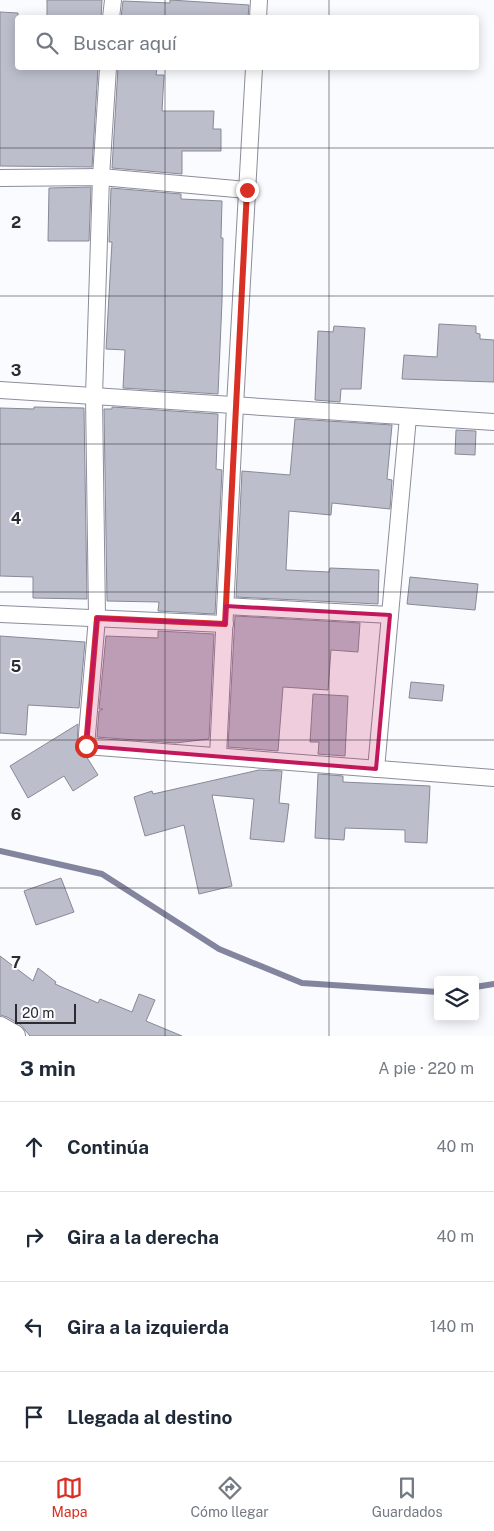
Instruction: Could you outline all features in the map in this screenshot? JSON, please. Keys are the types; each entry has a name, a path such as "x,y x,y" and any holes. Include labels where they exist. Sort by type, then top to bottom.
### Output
{"main road":[{"path":"0,1028 14,1036"}],"street":[{"path":"112,15 113,0"},
{"path":"258,0 258,15"},
{"path":"108,70 101,177 94,396 97,618 86,746 494,778"},
{"path":"218,756 254,70"},
{"path":"0,178 101,177 247,190"},
{"path":"0,390 494,422"},
{"path":"376,769 408,417"},
{"path":"226,606 390,615"},
{"path":"0,614 225,624"}],"highlighted area":[{"path":"226,606 390,615 376,769 86,746 97,618 225,624"}],"building":[{"path":"47,0 102,0 101,15 47,15"},
{"path":"170,0 249,5 248,15 121,15 123,1 170,3"},
{"path":"0,12 18,13 18,15 15,15 15,70 98,70 92,167 0,166"},
{"path":"118,70 157,70 156,75 164,75 162,111 214,111 213,129 221,129 221,151 182,151 182,174 112,168"},
{"path":"91,187 89,241 48,241 49,188"},
{"path":"111,188 181,194 181,199 222,201 222,301 218,394 123,388 125,350 106,349 112,242 109,242"},
{"path":"439,324 476,326 476,333 480,334 480,339 494,340 494,382 402,379 404,355 437,357"},
{"path":"334,326 365,328 361,389 341,389 340,402 315,400 318,331 333,332"},
{"path":"34,407 84,408 87,599 33,598 33,577 0,576 0,408 34,409"},
{"path":"112,407 218,414 216,469 222,470 215,614 158,611 159,602 107,601 104,409 112,409"},
{"path":"295,419 392,425 387,479 392,480 390,509 332,503 331,515 289,511 286,570 329,572 330,568 379,570 378,604 236,597 242,471 290,475"},
{"path":"456,430 476,431 475,455 455,454"},
{"path":"410,577 478,584 475,610 407,604"},
{"path":"235,616 360,623 358,652 331,650 328,690 283,687 278,751 228,747"},
{"path":"158,631 214,634 209,739 175,743 97,737 99,711 103,709 99,709 106,636 158,638"},
{"path":"0,636 85,642 79,708 28,705 26,735 0,733"},
{"path":"411,682 444,685 442,701 409,698"},
{"path":"313,694 348,696 345,756 318,754 319,742 310,742"},
{"path":"78,724 77,750 86,756 98,775 73,791 64,776 28,798 10,766"},
{"path":"259,770 282,771 279,803 289,804 284,842 250,839 254,799 212,795 232,886 199,894 184,825 145,836 134,797 152,791 153,794"},
{"path":"318,774 343,776 343,782 430,786 427,843 405,842 405,830 345,828 344,840 315,838"},
{"path":"61,878 74,912 36,925 24,891"},
{"path":"0,956 33,981 38,968 56,982 55,984 98,1003 100,999 132,1012 139,994 155,1000 146,1021 182,1036 30,1036 21,1025 0,1015"}],"waterway":[{"path":"0,851 102,874 219,949 302,983 434,992"},
{"path":"479,986 494,984"}],"route":[{"path":"86,746 97,618 225,624 247,190"}]}
